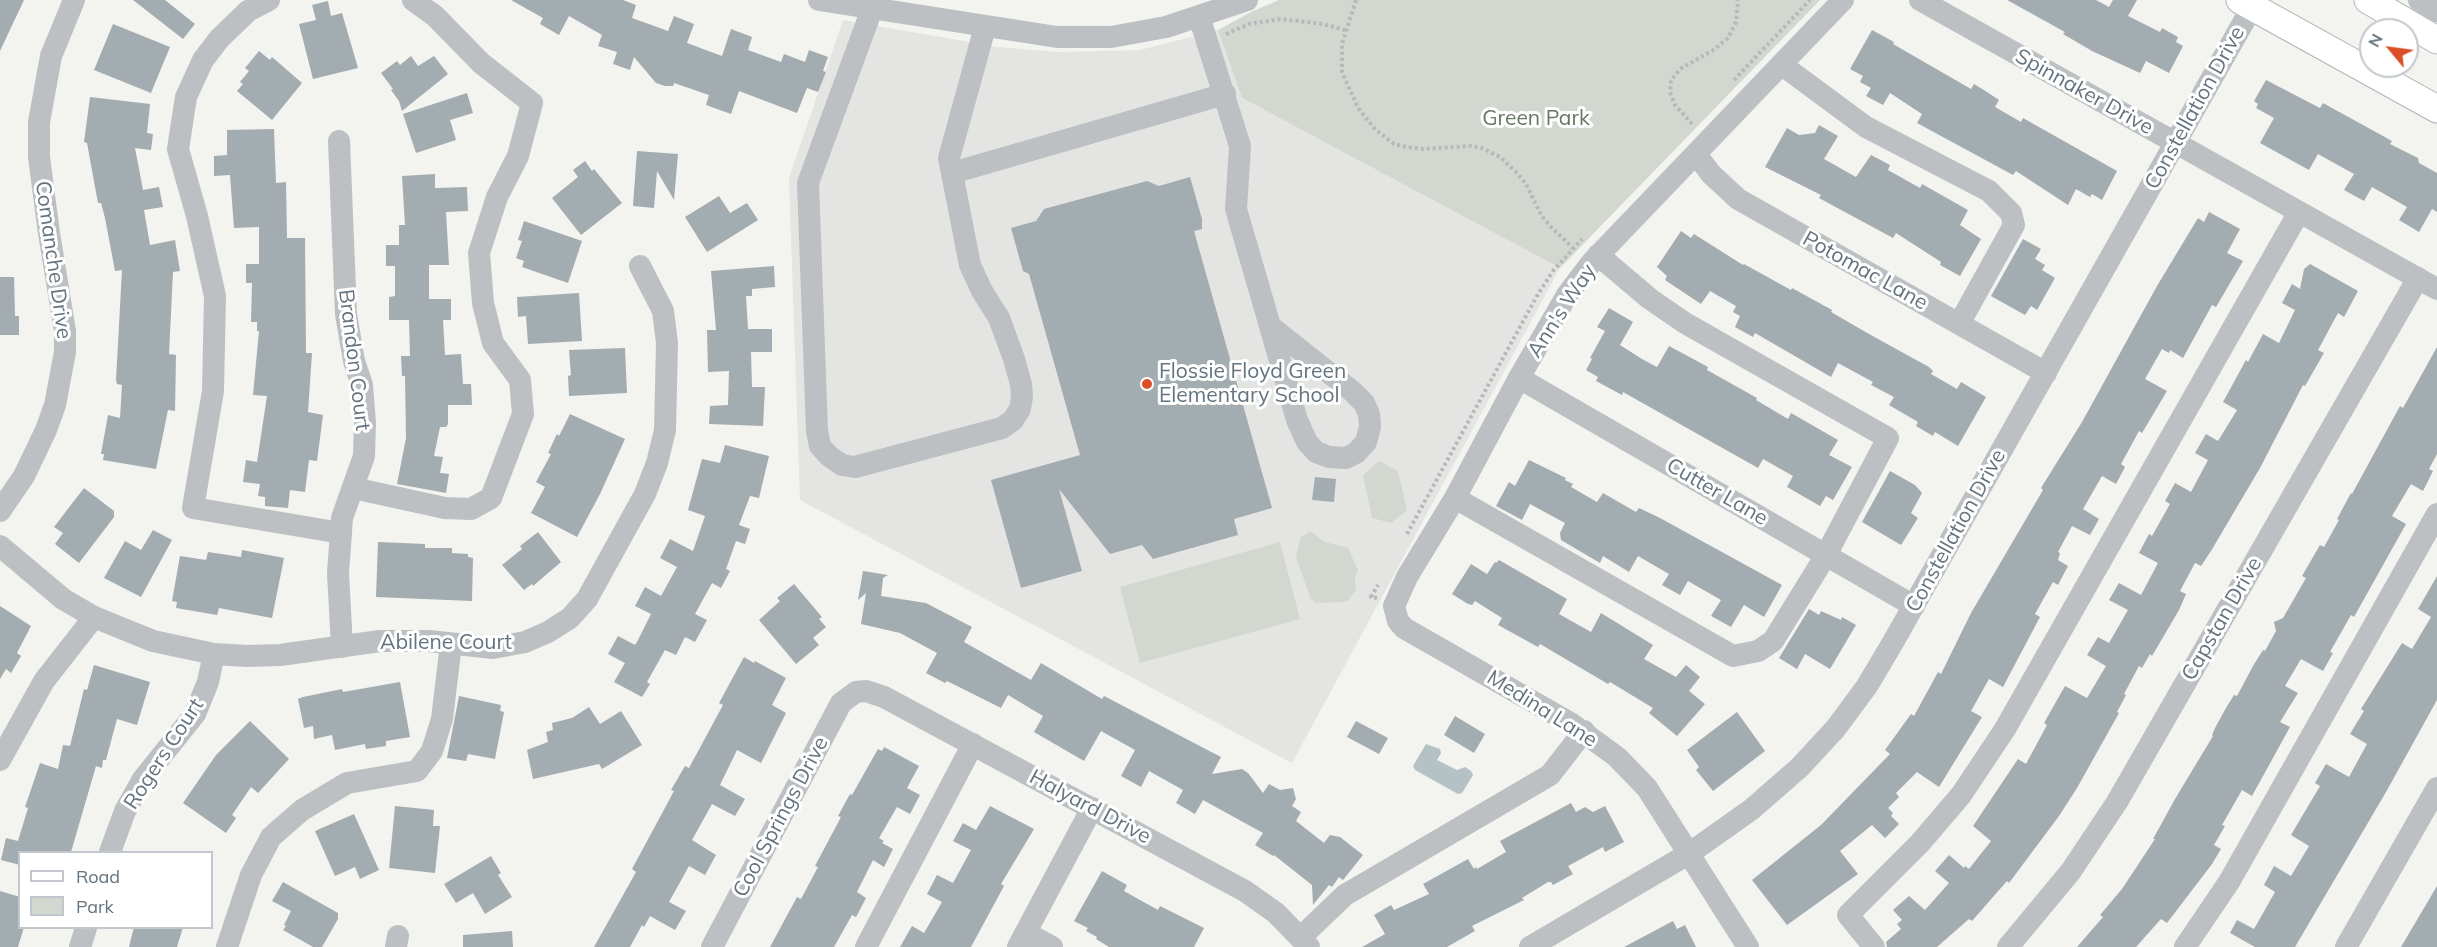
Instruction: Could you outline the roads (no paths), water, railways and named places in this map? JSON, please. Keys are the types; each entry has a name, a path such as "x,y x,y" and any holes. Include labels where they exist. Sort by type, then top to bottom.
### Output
{"main road":[{"path":"2368,0 2437,40"},
{"path":"2249,2 2437,109"}],"street":[{"name":"Comanche Drive","path":"0,511 24,476 46,430 62,369 65,331 39,157 39,122 51,56 74,0"},
{"path":"269,0 248,11 219,39 203,60 186,97 178,149 197,216 214,296 213,391 193,508 341,533"},
{"path":"353,488 445,508 471,509 491,498 523,414 520,380 493,343 483,303 479,253 497,197 518,156 532,103 481,63 435,16 413,0"},
{"path":"819,0 1057,38 1111,37 1166,27 1247,0"},
{"name":"Ann's Way","path":"1395,614 1396,598 1407,577 1455,498 1519,378 1567,295 1598,255 1843,0"},
{"name":"Spinnaker Drive","path":"1920,0 2428,284"},
{"path":"2419,0 2437,11"},
{"name":"Constellation Drive","path":"1530,947 1690,853 1752,809 1800,767 1836,728 1867,686 1914,606 2175,144 2249,2"},
{"path":"872,9 808,183 817,431 820,446 842,465 855,467 1002,428 1013,420 1020,409 1022,397 1018,372 999,318 982,291 970,265 949,158 985,27"},
{"path":"1199,16 1240,146 1236,208 1297,420 1307,442 1316,452 1329,457 1346,458 1356,453 1366,442 1370,427 1369,414 1364,403 1270,326"},
{"path":"1782,65 1866,128 1989,192 2012,213 2014,225 1959,324"},
{"path":"952,173 1225,94"},
{"name":"Brandon Court","path":"339,141 346,314 354,362 362,385 365,423 364,456 342,518 338,573 342,647"},
{"name":"Potomac Lane","path":"1696,154 1711,174 1738,200 2046,372"},
{"path":"1874,947 1848,915 1920,843 1961,795 2005,729 2299,212"},
{"path":"1455,498 1733,656 1758,651 1773,641 1826,555 1888,438 1685,323 1650,299 1598,255"},
{"name":"Abilene Court","path":"0,546 56,593 94,617 153,641 214,654 280,655 380,641 410,640 477,647 507,646 525,642 548,632 570,618 587,599 645,495 657,463 665,430 667,343 663,312 640,266"},
{"name":"Capstan Drive","path":"2008,947 2071,871 2117,802 2428,284"},
{"name":"Cutter Lane","path":"1519,378 1914,606"},
{"path":"2185,947 2229,882 2437,514"},
{"name":"Medina Lane","path":"1395,614 1404,628 1584,731 1617,757 1647,788 1748,947"},
{"path":"0,760 44,681 94,617"},
{"path":"227,947 250,875 272,837 302,810 347,783 417,771 432,751 442,719 452,644"},
{"name":"Rogers Court","path":"110,851 125,811 143,779 195,714 208,682 214,654"},
{"name":"Halyard Drive","path":"856,692 875,692 1245,891 1276,913 1305,942"},
{"name":"Cool Springs Drive","path":"712,947 841,703 856,692"},
{"path":"1305,942 1345,895 1550,775 1584,731"},
{"path":"866,947 973,744"},
{"path":"2346,947 2437,788"},
{"path":"1052,947 1022,940 1092,808"},
{"path":"80,947 85,929"}],"place":[{"name":"Flossie Floyd Green Elementary School","path":"1147,384"}],"park label":[{"name":"Green Park","path":"1536,119"}]}
